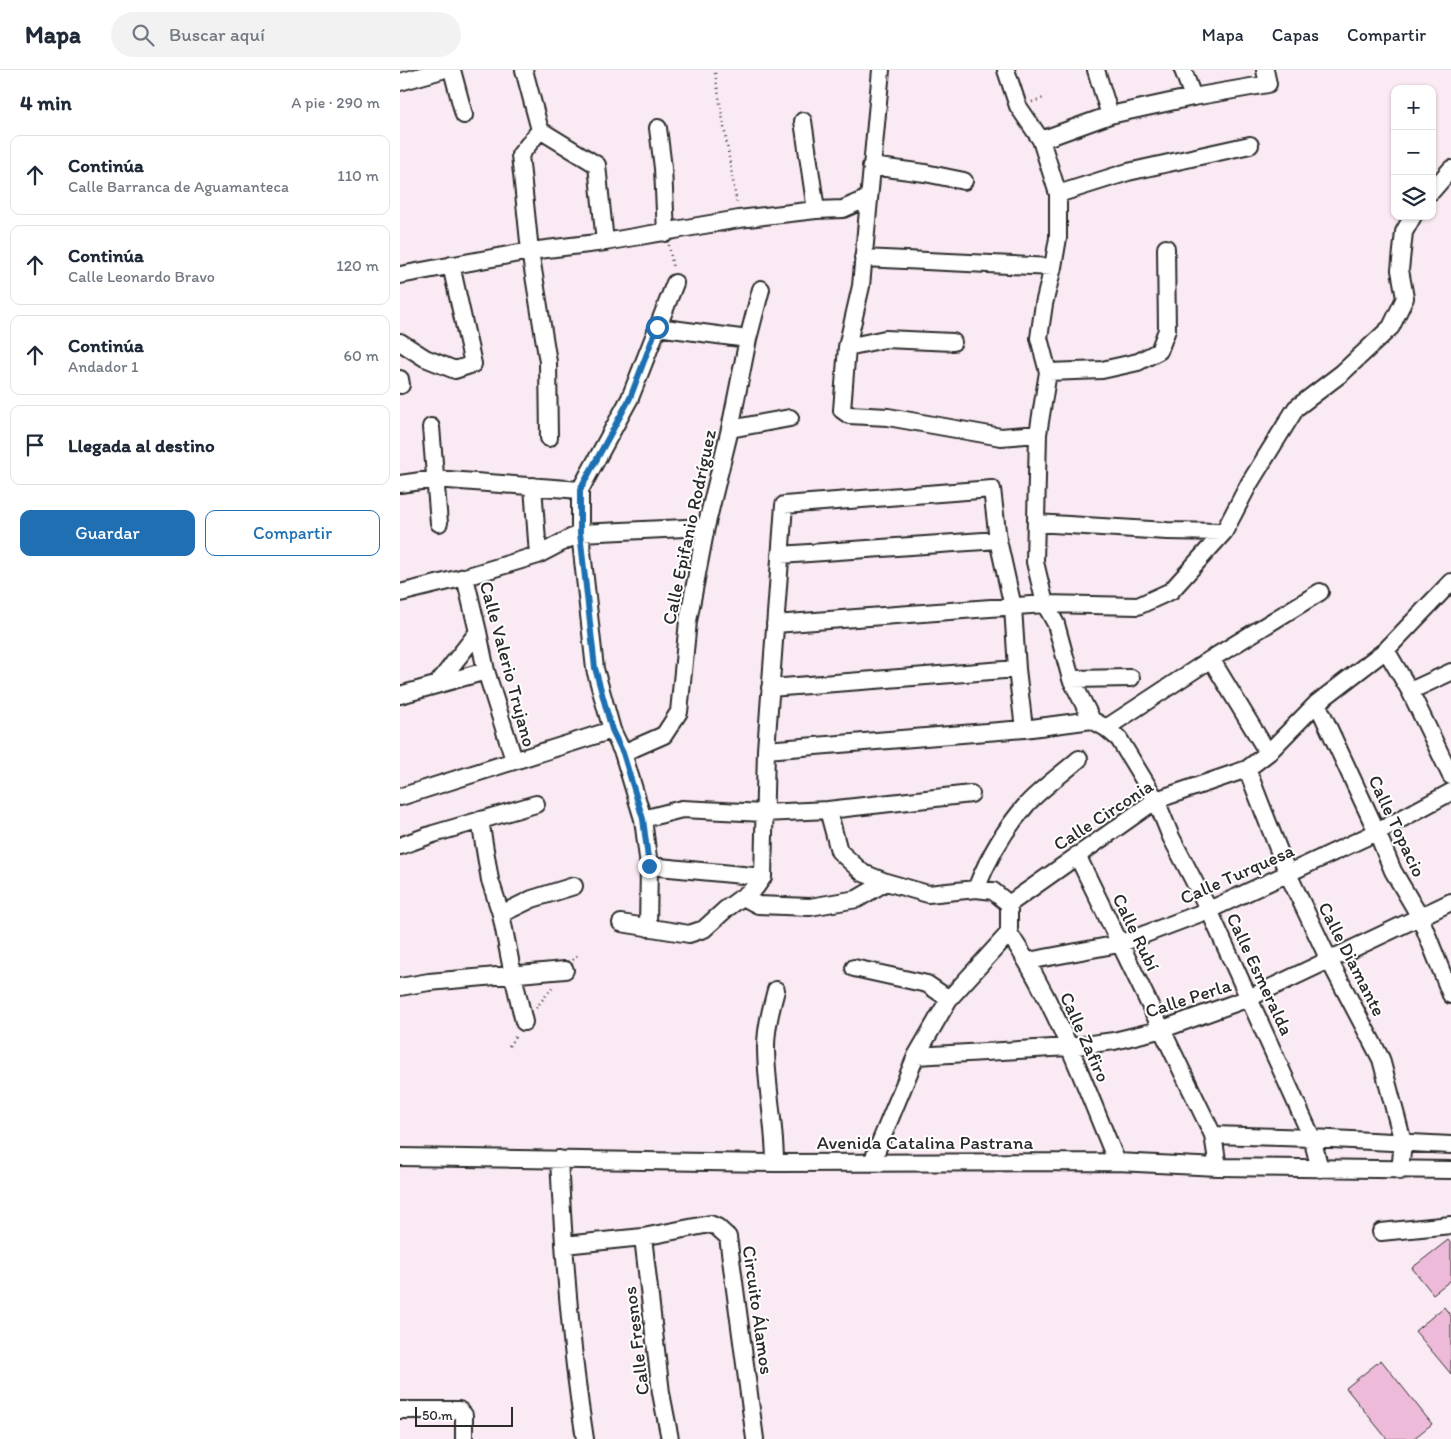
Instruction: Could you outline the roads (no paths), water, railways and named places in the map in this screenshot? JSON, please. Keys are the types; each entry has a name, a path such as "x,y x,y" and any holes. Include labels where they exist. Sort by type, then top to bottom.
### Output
{"street":[{"path":"400,82 442,70"},
{"path":"452,70 464,115"},
{"path":"524,70 540,130 597,165 605,242"},
{"path":"881,70 861,286 847,347 842,410 849,415 888,417 1001,437 1038,434"},
{"path":"766,750 1024,729 1092,720 1071,679 1056,624 1045,604 1036,562 1038,434 1048,372 1038,338 1058,238 1058,194 1041,140 1018,106 1006,70"},
{"path":"1096,70 1110,116"},
{"path":"1183,70 1192,97"},
{"path":"1041,140 1110,116 1266,77"},
{"path":"803,121 816,210"},
{"path":"658,128 663,168 666,233"},
{"path":"540,130 520,155 530,251 548,362 550,438"},
{"path":"1058,194 1128,172 1250,145"},
{"path":"871,166 925,173 964,181"},
{"path":"1436,186 1451,169"},
{"path":"400,275 530,251 666,233 739,219 816,210 843,209 868,198"},
{"path":"843,209 866,228"},
{"path":"775,624 1045,604 1138,606 1171,591 1224,532 1249,484 1296,408 1342,373 1391,327 1405,298 1400,270 1404,232 1411,220"},
{"path":"1048,372 1102,370 1138,362 1159,351 1167,330 1166,248"},
{"path":"863,258 1053,267"},
{"path":"400,342 425,358 455,370 473,364 451,265"},
{"path":"648,928 649,866 643,819 623,753 612,730 595,668 580,533 580,490 630,398 675,283"},
{"name":"Calle Epifanio Rodríguez","path":"623,753 664,736 679,712 688,621 706,527 730,429 748,339 761,290"},
{"path":"657,327 748,339"},
{"path":"847,347 886,339 953,342"},
{"path":"730,429 790,418"},
{"path":"431,427 439,523"},
{"path":"400,484 436,479 580,490"},
{"path":"533,486 538,555"},
{"path":"621,924 689,934 704,929 742,896 756,887 763,877 766,750 784,505 992,489 998,540 1013,607 1017,669 1024,729"},
{"path":"1036,523 1167,531 1224,532"},
{"path":"400,593 465,577 538,555 580,533 706,527"},
{"path":"780,555 998,540"},
{"name":"Calle Valerio Trujano","path":"465,577 486,670 514,760"},
{"name":"Calle Circonia","path":"1009,904 1156,800 1247,769 1268,753 1317,702 1386,650 1451,582"},
{"path":"1106,728 1211,659 1320,592"},
{"path":"438,683 478,632"},
{"path":"1386,650 1410,692 1451,776"},
{"path":"1211,659 1268,753"},
{"path":"770,688 1017,669"},
{"path":"400,695 486,670"},
{"path":"1410,692 1451,672"},
{"path":"1071,679 1131,678"},
{"name":"Calle Topacio","path":"1317,702 1378,832 1394,871 1420,917 1451,995"},
{"name":"Calle Esmeralda","path":"1092,720 1106,728 1119,739 1156,800 1171,837 1209,910 1250,998 1312,1138 1320,1168"},
{"path":"400,797 612,730"},
{"path":"976,889 986,865 1006,830 1028,803 1079,760"},
{"name":"Calle Diamante","path":"1247,769 1288,874 1329,960 1381,1059 1403,1142 1400,1171"},
{"name":"Calle Turquesa","path":"1028,961 1119,944 1209,910 1378,832 1451,792"},
{"path":"643,819 682,809 764,813 828,810 971,794"},
{"path":"400,846 418,838 536,804"},
{"path":"828,810 839,851 862,873 928,894 976,889 994,891 1009,904 1009,933 950,1000 916,1056 872,1162"},
{"path":"480,820 490,880 501,914 524,1022"},
{"name":"Calle Rubí","path":"1077,855 1213,1135 1218,1167"},
{"path":"649,866 763,877"},
{"path":"742,896 758,905 810,907 857,899 886,882"},
{"path":"501,914 532,899 574,886"},
{"name":"Calle Perla","path":"916,1056 1069,1046 1114,1041 1163,1029 1250,998 1451,902"},
{"name":"Calle Zafiro","path":"1009,933 1028,961 1069,1046 1117,1162"},
{"path":"854,968 927,984 950,1000"},
{"path":"400,987 429,982 565,970"},
{"path":"775,1164 775,1138 766,1047 767,1024 776,990"},
{"path":"1213,1135 1451,1145"},
{"name":"Avenida Catalina Pastrana","path":"400,1157 775,1164 1117,1162 1218,1167 1400,1171 1451,1170"},
{"path":"559,1159 574,1373 585,1439"},
{"name":"Circuito Álamos","path":"564,1245 644,1238 710,1224 728,1236 756,1439"},
{"path":"1381,1232 1451,1225"},
{"name":"Calle Fresnos","path":"644,1238 661,1393 670,1439"},
{"path":"400,1410 459,1410 464,1415 464,1439"}]}
